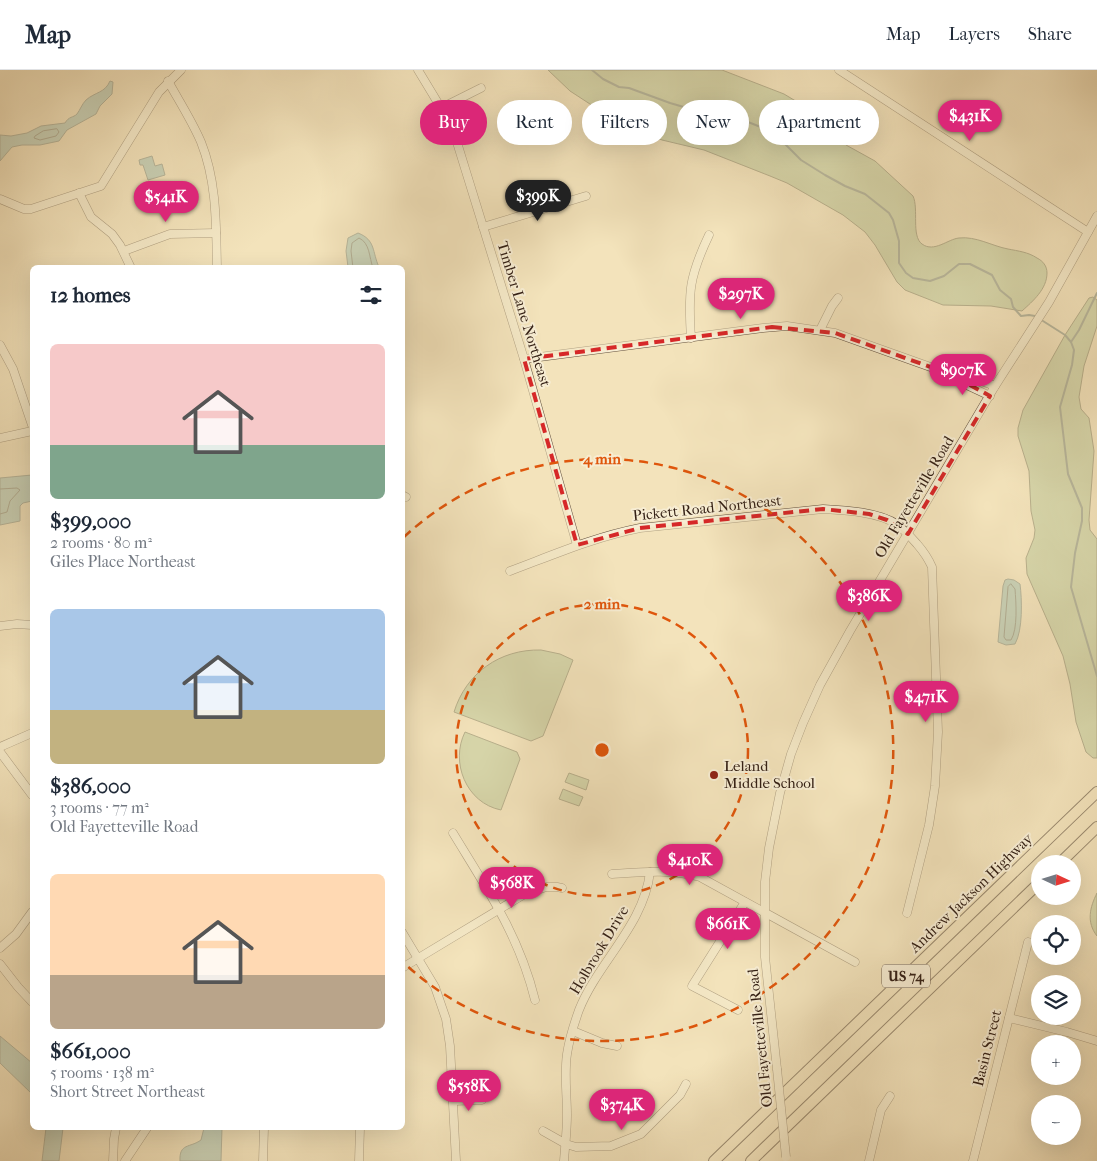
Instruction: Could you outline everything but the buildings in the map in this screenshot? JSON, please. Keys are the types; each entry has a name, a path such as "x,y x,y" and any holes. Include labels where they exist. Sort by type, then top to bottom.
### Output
{"highway":[{"name":"Andrew Jackson Highway","path":"714,1161 1097,792"},
{"path":"1068,855 1097,827"},
{"name":"US 74","path":"751,1161 1031,891"}],"street":[{"path":"0,199 24,209 31,209 104,184 154,99 168,81 181,70"},
{"name":"Timber Lane Northeast","path":"418,70 436,100"},
{"path":"839,70 1088,232"},
{"path":"168,81 192,124 205,154 214,193 217,265"},
{"path":"457,100 481,88"},
{"name":"Timber Lane Northeast","path":"458,145 524,359 577,545"},
{"path":"79,193 91,217 112,234 124,251 130,265"},
{"path":"483,227 586,196"},
{"name":"Old Fayetteville Road","path":"786,1159 767,977 764,912 765,882 774,824 792,754 803,722 833,662 995,386 1049,302 1097,216"},
{"path":"124,251 170,234 216,233"},
{"path":"691,338 690,286 694,270 710,235"},
{"path":"820,330 838,298"},
{"path":"524,359 787,326 820,330 858,340 950,374 971,377 995,386"},
{"path":"0,345 13,369 30,419"},
{"path":"950,374 958,381 990,396"},
{"path":"0,438 30,431"},
{"name":"Pickett Road Northeast","path":"510,571 577,545 608,535 640,528 823,509 842,510 878,517 898,525 925,552 932,567 938,732 932,807 907,913"},
{"path":"0,626 30,625"},
{"path":"0,747 30,734"},
{"path":"0,752 30,792"},
{"path":"453,833 499,909 522,956 535,1000"},
{"path":"612,874 663,871 686,873 700,877 855,962"},
{"name":"Holbrook Drive","path":"564,1161 566,1144 567,1054 579,1010 644,901 649,885 650,872"},
{"path":"405,966 514,900 540,888 551,886 562,888"},
{"path":"738,1010 692,986 744,902"},
{"path":"0,948 16,934 30,915"},
{"path":"405,937 440,998 446,1018 454,1102 456,1161"},
{"name":"Basin Street","path":"973,1161 1028,942"},
{"path":"0,952 0,963 30,1000"},
{"path":"1009,1018 1097,1041"},
{"path":"573,1031 602,1043 617,1046"},
{"path":"543,1131 566,1144 576,1147 595,1148 611,1146 641,1134 680,1095 686,1084"},
{"path":"869,1161 881,1110 890,1096"},
{"path":"454,1102 482,1100"},
{"path":"113,1161 116,1130"},
{"path":"125,1161 146,1130"},
{"path":"263,1161 264,1130"},
{"path":"359,1161 360,1130"}],"highlighted area":[{"path":"772,327 835,333 950,374 990,396 908,534 887,520 869,514 823,509 640,528 577,545 524,359"}],"green space":[{"path":"548,70 722,70 784,94 794,100 759,100 759,145 846,145 875,161 913,196 917,235 922,244 931,247 955,239 965,238 1027,253 1043,262 1047,270 1045,284 1039,294 1022,311 991,306 943,305 905,290 897,282 865,232 843,215 787,183 704,150 683,145 749,145 749,100 677,100 677,144 667,141 667,100 584,100 570,91"},
{"path":"1093,297 1097,300 1097,326 1084,366 1079,397 1081,409 1089,418 1094,451 1089,520 1090,530 1097,539 1097,758 1093,758 1086,752 1076,722 1063,656 1027,574 1026,558 1035,530 1031,511 1029,471 1018,436 1018,428 1023,410 1065,335 1089,298"},
{"path":"541,650 560,654 573,660 543,736 531,741 454,712 467,686 487,666 512,654"},
{"path":"465,732 517,752 520,759 501,810 489,806 478,799 464,780 459,756"},
{"path":"569,773 589,780 586,790 565,782"},
{"path":"563,789 583,797 579,806 559,799"},
{"path":"1097,893 1097,936 1091,925 1090,914"}],"water":[{"path":"110,81 113,82 112,94 100,106 96,114 67,130 59,141 40,145 12,147 0,161 0,135 11,136 27,133 41,126 65,123 77,114 86,100 103,90"},
{"path":"152,156 155,166 162,164 165,175 148,180 143,165 140,165 139,160"},
{"path":"358,233 368,239 373,247 378,265 348,265 346,251 348,238"},
{"path":"30,475 30,501 20,506 20,521 0,525 0,478"},
{"path":"1008,579 1020,584 1021,614 1018,638 1015,644 1006,645 998,642 1003,586 1005,580"},
{"path":"0,1036 30,1061 30,1092 0,1063"},
{"path":"46,1130 63,1130 59,1161 42,1161"},
{"path":"204,1130 222,1130 221,1161 180,1161 183,1149 201,1140"}],"waterway":[{"path":"592,70 603,79 619,87 629,88 694,110 738,118 773,132 801,160 845,186 865,194 889,213 899,241 899,263 906,273 913,278 930,281 944,276 959,264 970,264 992,275 1000,290 1011,299 1013,307 1021,316 1035,316"},
{"path":"1071,342 1097,293"},
{"path":"1043,321 1065,335 1071,342 1074,350 1072,365 1060,407 1068,474 1082,508 1082,521 1075,553 1071,587 1097,676"}],"place":[{"name":"Leland Middle School","path":"714,775"}]}
